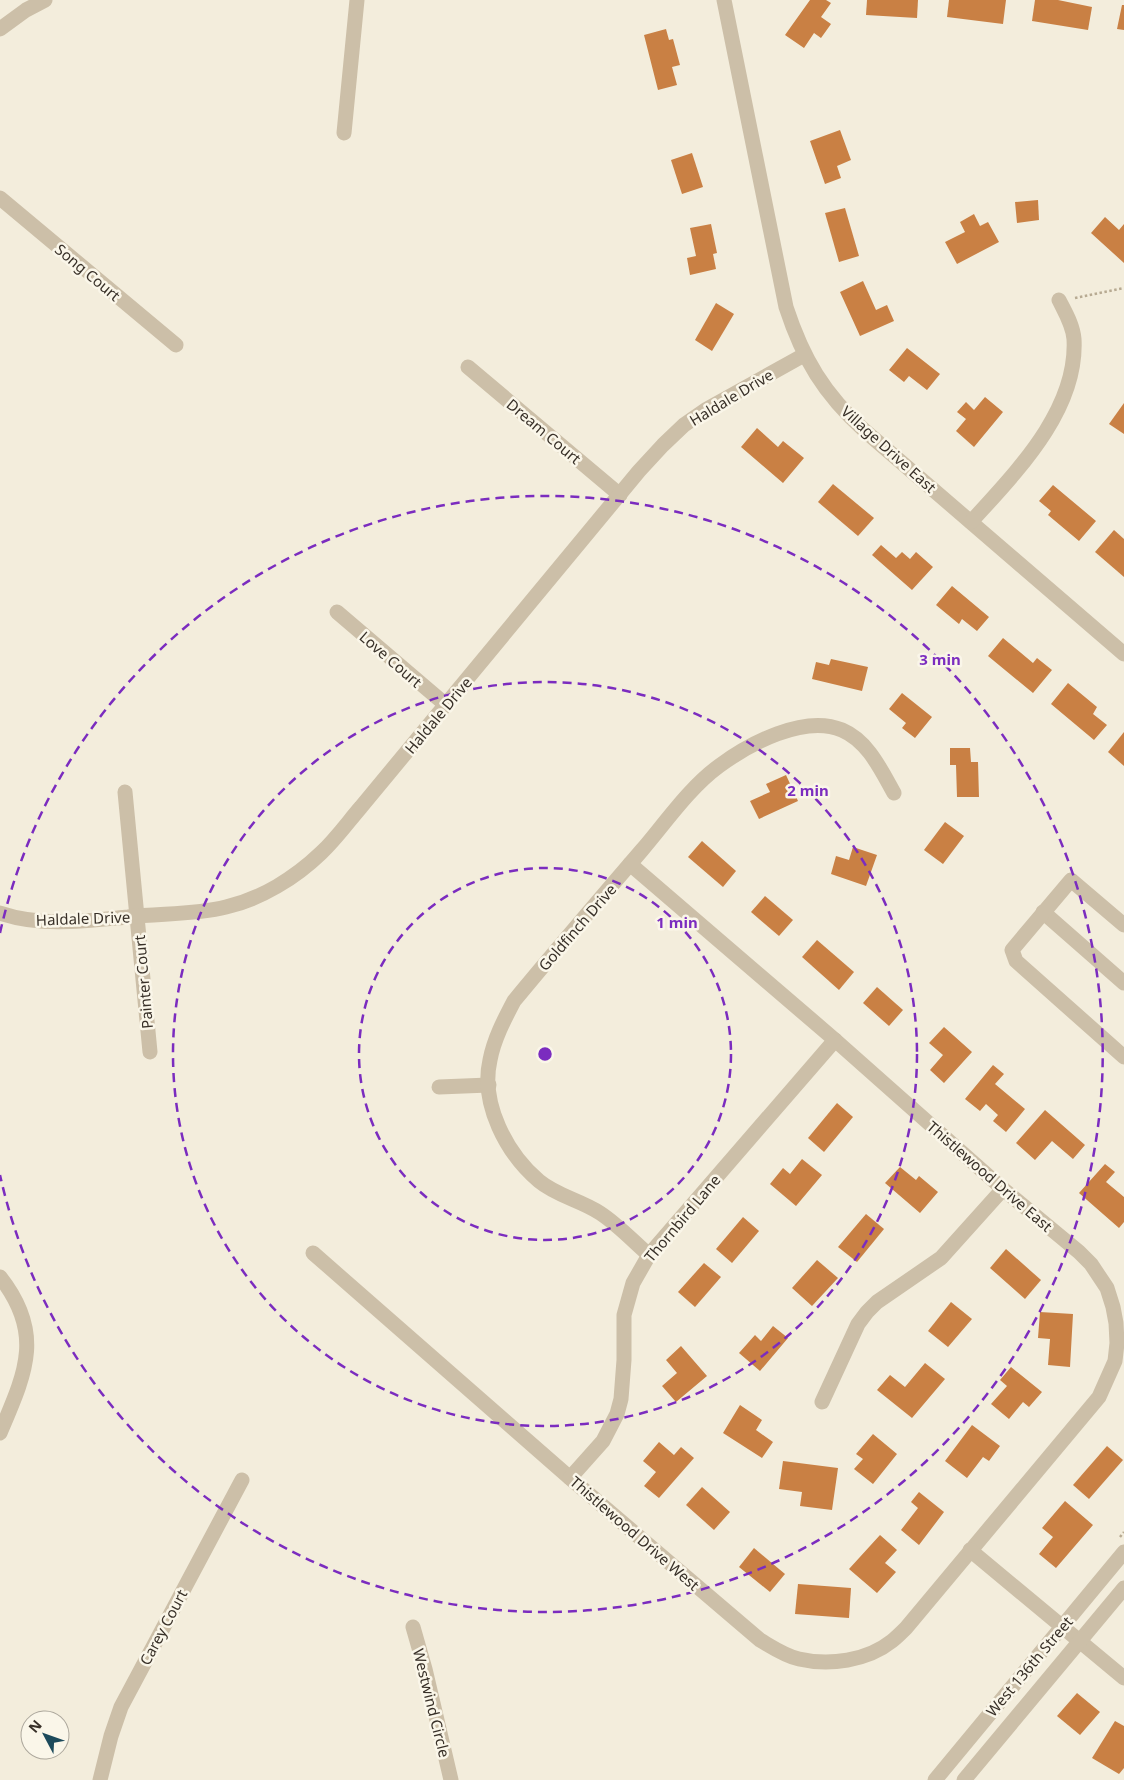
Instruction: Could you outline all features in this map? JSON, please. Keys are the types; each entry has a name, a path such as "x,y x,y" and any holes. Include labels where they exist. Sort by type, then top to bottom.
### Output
{"street":[{"path":"0,29 26,10 44,0"},
{"path":"344,133 357,0"},
{"name":"Village Drive East","path":"724,0 786,307 804,355 819,380 851,418 1124,654"},
{"name":"Song Court","path":"0,198 176,345"},
{"path":"971,522 1042,439 1065,390 1071,368 1074,338 1068,317 1059,300"},
{"name":"Haldale Drive","path":"0,913 19,919 47,922 180,914 226,907 257,897 305,868 329,844 662,445 684,425 707,409 804,355"},
{"name":"Dream Court","path":"468,367 620,495"},
{"name":"Love Court","path":"337,612 446,705"},
{"name":"Goldfinch Drive","path":"649,1255 599,1213 559,1194 540,1182 522,1165 503,1138 493,1111 489,1085 489,1061 500,1028 514,1001 683,801 718,767 745,749 786,731 819,724 843,730 852,736 875,760 894,793"},
{"name":"Painter Court","path":"125,792 150,1052"},
{"name":"Thistlewood Drive East","path":"630,864 1079,1252 1100,1277 1113,1307 1117,1343 1115,1361 1099,1397 970,1550"},
{"path":"1124,925 1071,880 1012,950 1016,961 1124,1057"},
{"path":"1043,912 1124,984"},
{"name":"Thornbird Lane","path":"570,1478 602,1441 617,1414 621,1399 624,1360 624,1316 633,1284 649,1255 835,1040"},
{"path":"439,1087 489,1085"},
{"path":"822,1402 858,1324 867,1312 877,1302 941,1258 1003,1188"},
{"name":"Thistlewood Drive West","path":"313,1253 570,1478 760,1640 773,1648 798,1659 826,1661 843,1661 874,1652 892,1642 906,1628 970,1550"},
{"path":"0,1277 14,1297 20,1310 27,1338 24,1372 0,1433"},
{"name":"Carey Court","path":"100,1780 111,1736 121,1707 242,1480"},
{"path":"970,1550 1124,1678"},
{"name":"West 136th Street","path":"964,1780 1071,1634 1124,1552"},
{"name":"West 136th Street","path":"935,1780 1071,1634 1124,1588"},
{"name":"Westwind Circle","path":"413,1627 425,1669 451,1780"}],"path":[{"path":"1059,300 1084,298 1124,288"}],"building":[{"path":"810,0 826,0 831,3 821,17 831,24 821,38 814,33 804,48 785,35"},
{"path":"867,0 918,0 917,18 866,15"},
{"path":"949,0 1006,0 1003,24 947,17"},
{"path":"1035,0 1058,0 1092,7 1088,30 1032,21"},
{"path":"1122,5 1124,5 1124,30 1117,29"},
{"path":"666,29 669,40 673,39 680,65 672,67 677,85 658,90 644,35"},
{"path":"840,130 851,160 837,166 841,178 825,184 810,141"},
{"path":"692,153 703,187 682,194 671,160"},
{"path":"1038,200 1039,220 1017,223 1015,202"},
{"path":"845,208 859,256 839,262 825,213"},
{"path":"974,214 980,226 988,222 999,242 957,264 945,242 965,232 960,222"},
{"path":"1105,217 1119,230 1124,224 1124,263 1091,233"},
{"path":"711,224 717,253 713,254 716,269 690,275 687,258 696,256 690,228"},
{"path":"863,281 876,310 887,305 894,321 860,336 840,292"},
{"path":"716,303 734,314 712,351 695,340"},
{"path":"907,348 940,374 927,390 909,376 904,382 889,370"},
{"path":"985,397 1003,412 974,447 956,431 966,419 957,412 966,402 974,410"},
{"path":"1124,403 1124,434 1109,424"},
{"path":"757,428 778,447 783,441 804,458 783,483 741,447"},
{"path":"833,484 874,518 858,536 818,502"},
{"path":"1053,485 1096,521 1079,541 1048,515 1051,511 1039,501"},
{"path":"1114,530 1124,539 1124,577 1095,552"},
{"path":"881,545 896,558 902,552 910,559 916,552 933,567 912,590 872,555"},
{"path":"952,586 989,617 977,631 962,619 959,624 936,605"},
{"path":"1003,638 1033,663 1037,658 1052,670 1033,693 988,656"},
{"path":"831,659 868,667 862,691 812,679 816,662 829,665"},
{"path":"1068,683 1097,707 1093,714 1107,725 1094,740 1051,704"},
{"path":"902,693 932,717 915,738 902,728 906,723 889,709"},
{"path":"1124,732 1124,766 1108,752"},
{"path":"950,748 970,748 971,762 978,762 979,797 957,797 956,765 950,765"},
{"path":"786,775 798,801 759,819 750,801 770,792 766,784"},
{"path":"945,822 964,836 943,864 924,850"},
{"path":"702,841 736,871 723,887 688,857"},
{"path":"853,847 877,855 866,886 831,874 836,856 849,860"},
{"path":"765,896 793,920 779,936 751,912"},
{"path":"817,940 854,972 839,990 802,957"},
{"path":"877,987 903,1010 889,1026 863,1003"},
{"path":"944,1027 972,1052 944,1083 930,1070 943,1055 929,1043"},
{"path":"993,1065 1004,1074 995,1084 1025,1109 1006,1132 993,1121 998,1115 986,1104 980,1111 965,1099"},
{"path":"837,1103 853,1117 824,1152 808,1138"},
{"path":"1045,1110 1085,1145 1073,1159 1052,1141 1035,1160 1016,1143"},
{"path":"802,1159 822,1175 796,1206 770,1184 783,1168 790,1174"},
{"path":"1105,1164 1115,1172 1106,1182 1124,1197 1124,1222 1119,1228 1079,1193"},
{"path":"900,1167 916,1180 919,1176 938,1192 920,1213 885,1183"},
{"path":"866,1214 884,1229 857,1262 838,1247"},
{"path":"743,1217 759,1231 732,1263 716,1249"},
{"path":"1006,1249 1041,1280 1025,1299 990,1268"},
{"path":"817,1260 838,1278 812,1306 792,1288"},
{"path":"704,1263 721,1277 695,1307 678,1292"},
{"path":"951,1302 972,1319 948,1347 928,1331"},
{"path":"1040,1312 1073,1314 1070,1367 1048,1365 1050,1339 1038,1338"},
{"path":"773,1326 788,1338 760,1371 739,1353 755,1335 761,1341"},
{"path":"681,1346 707,1376 676,1402 662,1386 677,1373 666,1360"},
{"path":"925,1363 945,1379 912,1418 877,1390 890,1375 905,1387"},
{"path":"1011,1367 1042,1392 1029,1407 1023,1402 1009,1419 991,1404 1007,1386 1000,1380"},
{"path":"740,1405 762,1420 756,1430 773,1442 762,1458 723,1433"},
{"path":"972,1425 1000,1446 989,1461 983,1457 967,1478 945,1461"},
{"path":"873,1434 897,1454 873,1484 854,1469 863,1459 856,1454"},
{"path":"659,1442 674,1455 681,1447 694,1458 659,1498 644,1486 656,1472 643,1461"},
{"path":"1107,1446 1123,1460 1089,1499 1073,1485"},
{"path":"783,1461 838,1468 832,1510 800,1506 802,1492 779,1489"},
{"path":"702,1487 730,1512 714,1530 686,1505"},
{"path":"919,1492 944,1512 919,1545 901,1530 918,1508 911,1502"},
{"path":"1065,1501 1093,1525 1056,1568 1039,1554 1053,1537 1042,1528"},
{"path":"880,1535 897,1550 885,1563 896,1572 877,1593 849,1569"},
{"path":"754,1548 785,1574 770,1592 739,1567"},
{"path":"798,1584 851,1588 849,1618 795,1614"},
{"path":"1077,1693 1100,1712 1080,1735 1057,1716"},
{"path":"1115,1721 1124,1726 1124,1768 1119,1774 1092,1758"}]}
